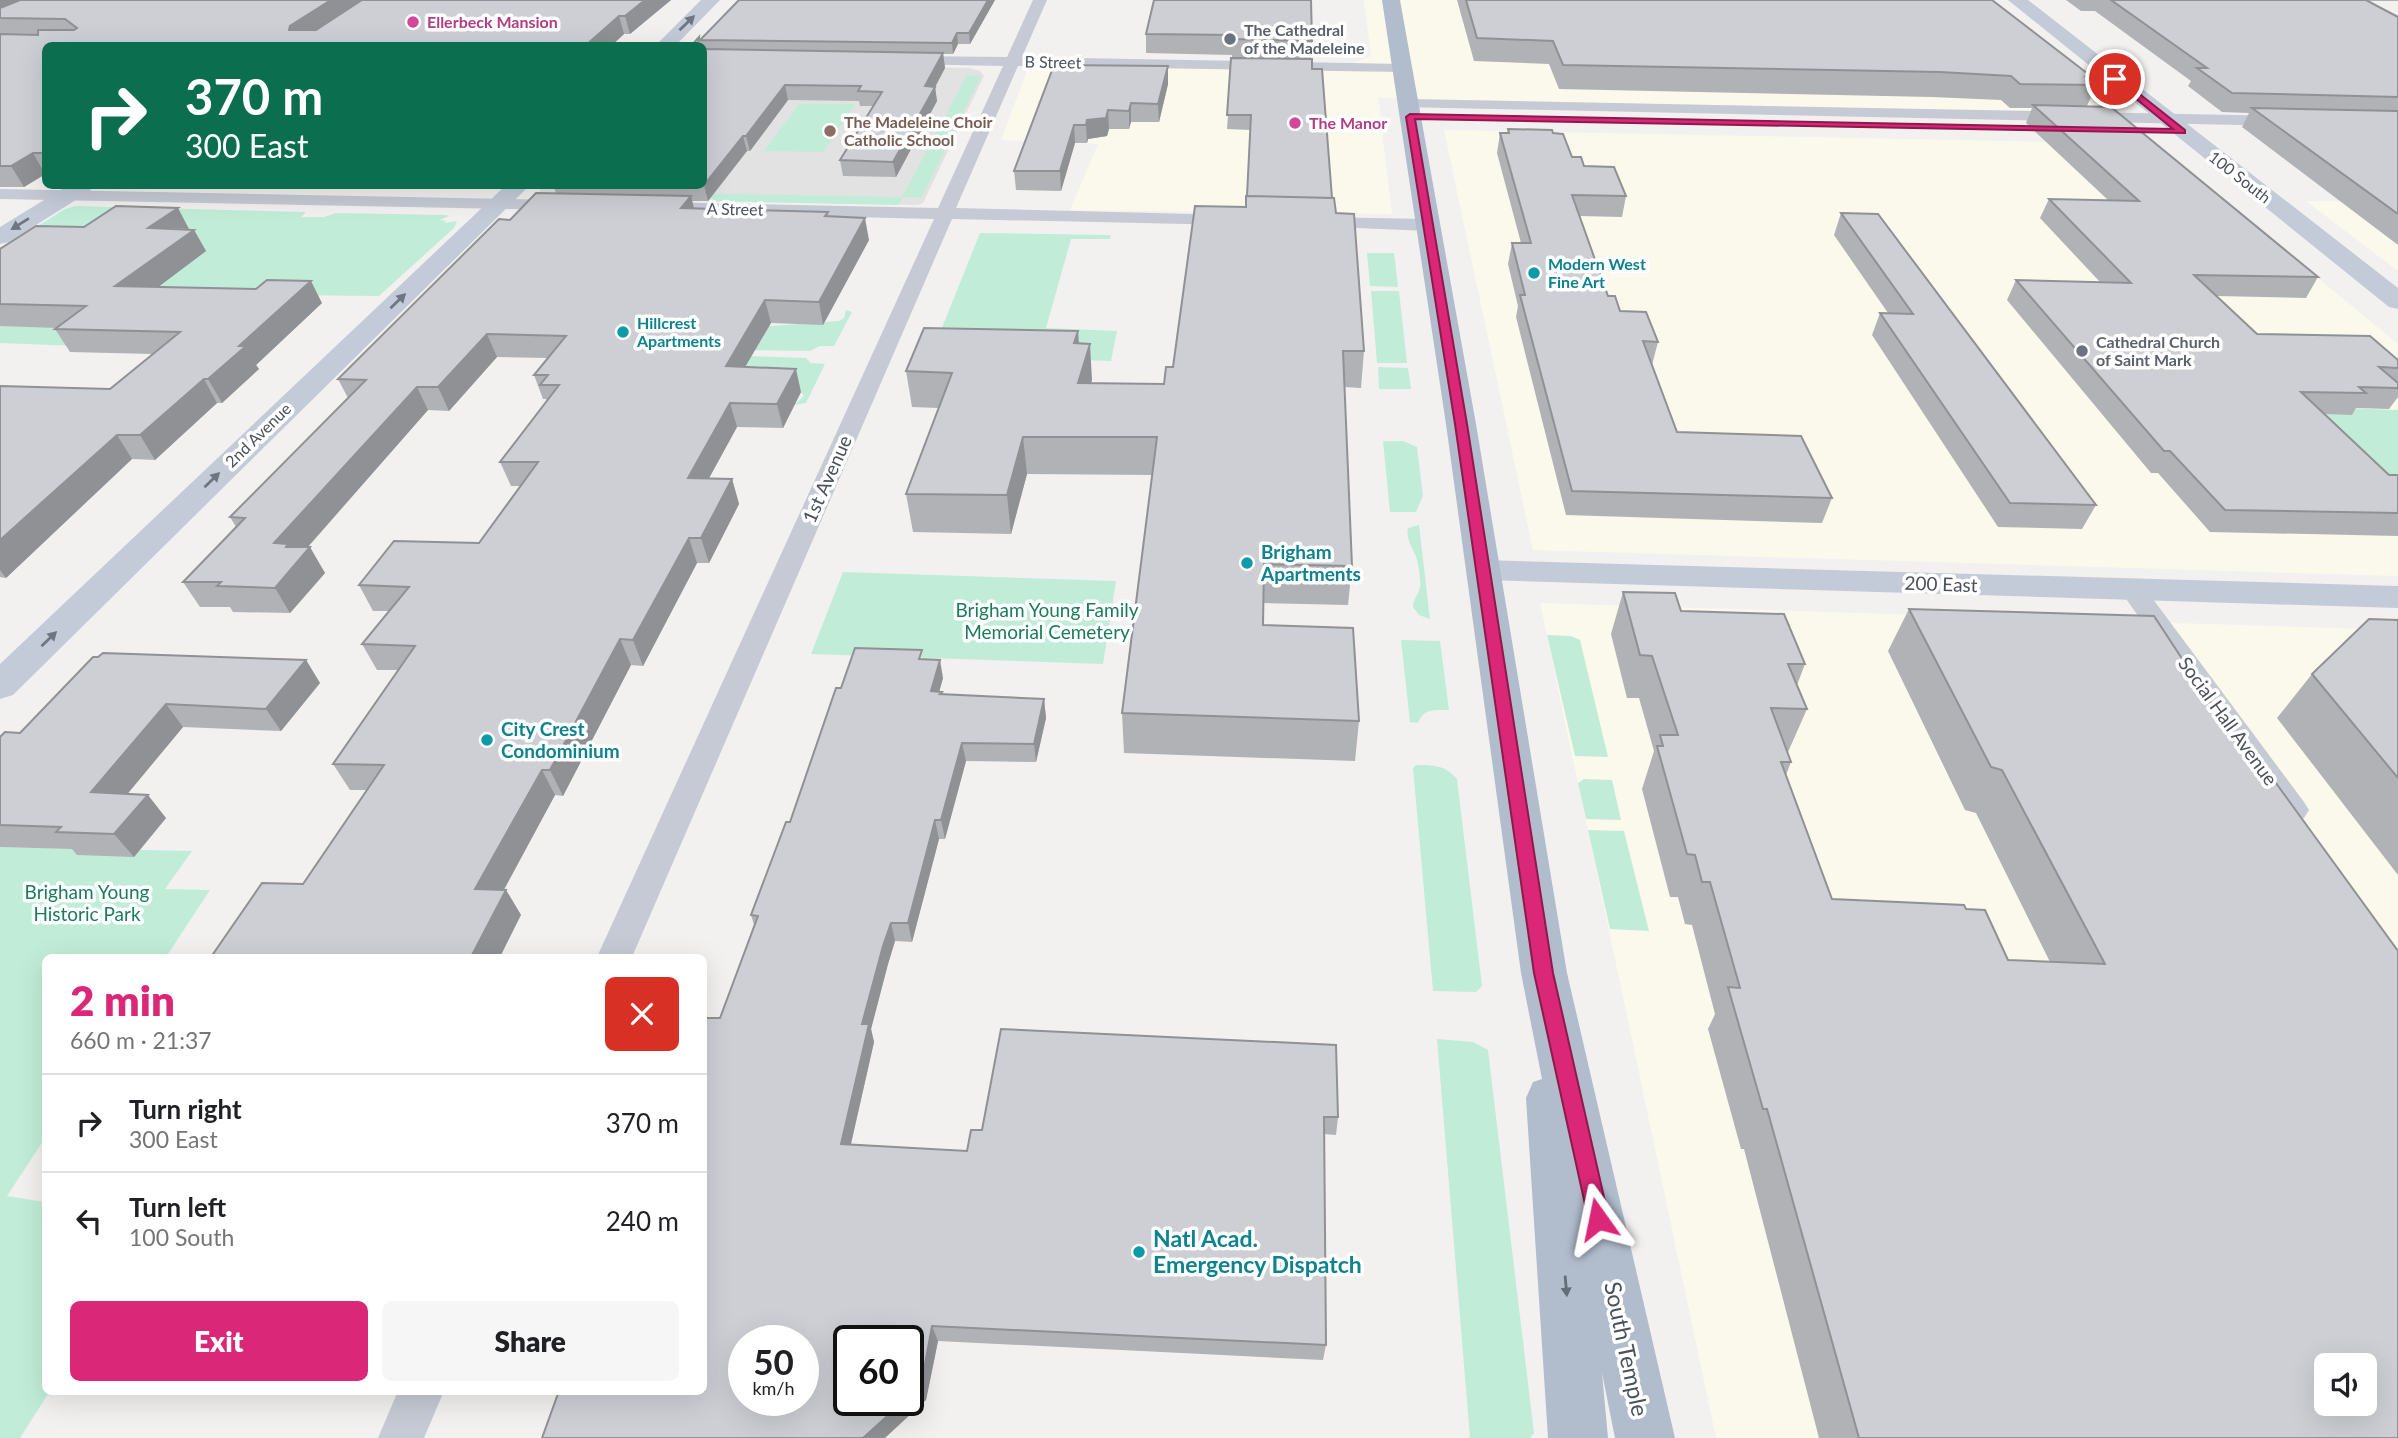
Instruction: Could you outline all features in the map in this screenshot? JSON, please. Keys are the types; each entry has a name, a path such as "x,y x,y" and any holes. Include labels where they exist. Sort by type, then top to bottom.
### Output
{"main road":[{"name":"South Temple","path":"1391,0 1483,570 1544,973 1645,1438"},
{"name":"South Temple","path":"1544,973 1544,1022 1578,1438"}],"street":[{"path":"668,42 711,0"},
{"name":"1st Avenue","path":"615,954 1040,0"},
{"name":"100 South","path":"2017,0 2398,301"},
{"name":"B Street","path":"893,60 1402,68"},
{"path":"1409,110 2297,127"},
{"path":"0,237 74,191"},
{"path":"0,194 74,191 509,195 579,206"},
{"name":"2nd Avenue","path":"0,686 509,195"},
{"name":"A Street","path":"634,207 1255,221"},
{"path":"1297,222 1428,225"},
{"name":"200 East","path":"1483,570 2398,597"},
{"name":"Social Hall Avenue","path":"2133,589 2308,832"},
{"path":"401,1438 419,1395"}],"shaded area":[{"path":"1364,0 1985,0 2121,114 1378,98 1392,214 1070,210 1098,144 1001,140 1033,55 1040,58 1353,63 1371,56"},
{"name":"The Madeleine Choir Catholic School","path":"707,63 969,68 980,71 984,76 923,203 918,205 552,198 539,193 541,189 707,189"},
{"path":"1444,130 2155,144 2398,344 2398,576 1533,550"},
{"path":"2306,201 2398,202 2398,271"},
{"path":"1540,603 2398,630 2398,1438 1716,1438"}],"green space":[{"path":"967,75 981,76 922,197 903,197 898,205 552,198 561,191 902,197"},
{"path":"799,104 855,104 823,152 764,151"},
{"path":"76,206 306,212 301,217 324,217 336,213 446,215 449,216 440,220 446,221 444,223 457,221 454,228 379,296 162,294 78,346 0,343 0,250 65,209"},
{"path":"980,233 1111,235 1110,239 1071,239 1046,328 1117,331 1111,361 931,355"},
{"path":"1367,253 1394,253 1398,287 1370,286"},
{"path":"1371,291 1399,291 1407,363 1377,363"},
{"path":"846,310 852,312 834,346 820,346 810,351 749,350 765,328 839,321 844,318"},
{"path":"745,356 806,358 811,363 825,364 806,403 794,405 804,396 796,386 717,366"},
{"path":"1378,367 1408,368 1411,389 1379,389"},
{"path":"2344,408 2398,410 2398,512 2292,413"},
{"path":"1383,441 1403,441 1417,447 1423,496 1416,512 1390,512"},
{"path":"1419,525 1430,619 1419,615 1413,607 1420,578 1417,559 1407,533 1408,528"},
{"name":"Brigham Young Family Memorial Cemetery","path":"843,572 1116,581 1103,664 811,654"},
{"path":"1547,635 1571,636 1580,640 1608,757 1575,756"},
{"path":"1401,640 1440,641 1449,710 1430,711 1420,718 1418,723 1410,722"},
{"path":"1416,765 1439,767 1457,779 1482,986 1476,992 1433,991 1413,768"},
{"path":"1584,779 1612,780 1621,820 1586,819 1578,783"},
{"path":"1588,830 1624,831 1649,931 1610,929"},
{"name":"Brigham Young Historic Park","path":"0,847 192,851 165,889 210,890 168,954 42,954 42,1143 7,1196 42,1202 42,1395 47,1395 20,1438 0,1438"},
{"path":"1437,1039 1473,1042 1488,1050 1534,1433 1530,1438 1470,1438"}],"building":[{"path":"20,0 331,0 290,26 289,30 316,30 362,0 645,0 625,16 619,16 590,42 42,42 42,153 33,153 11,166 0,166 0,34 38,35 38,30 77,28 65,19 0,18 0,8"},
{"path":"739,0 988,0 969,33 957,33 952,43 700,40"},
{"path":"1154,0 1311,0 1312,41 1232,39 1233,35 1146,34"},
{"path":"1466,0 1992,0 2092,77 2086,77 2096,85 2020,84 2011,76 1940,72 1563,65 1553,41 1477,38"},
{"path":"2111,0 2366,0 2398,17 2398,97 2232,93 2197,68 2207,68"},
{"path":"707,49 943,53 925,86 935,87 893,162 840,160 882,92 858,91 861,86 785,85 746,136 743,136 707,181"},
{"path":"1231,58 1312,59 1312,69 1322,69 1332,198 1247,196 1251,115 1227,115"},
{"path":"1054,65 1168,66 1158,104 1131,103 1129,111 1108,110 1106,118 1087,120 1086,125 1074,125 1060,171 1014,171"},
{"path":"2033,105 2111,107 2318,277 2194,275 2257,334 2370,336 2398,360 2398,368 2379,367 2398,383 2398,388 2359,387 2366,393 2301,392 2389,475 2398,475 2398,513 2225,510 2170,451 2164,451 2016,280 2131,283 2049,199 2139,201"},
{"path":"2252,108 2398,111 2398,214"},
{"path":"1508,129 1552,130 1553,133 1563,134 1572,157 1581,157 1584,166 1614,167 1626,196 1572,195 1608,296 1615,296 1620,311 1646,312 1658,342 1643,341 1677,432 1801,436 1832,498 1572,491 1520,295 1525,295 1512,243 1531,243 1500,133 1509,133"},
{"path":"536,193 691,196 681,208 828,212 825,216 865,218 819,302 765,300 726,366 796,369 777,404 730,403 688,478 732,479 701,538 689,538 633,640 620,639 550,770 542,770 475,889 506,890 473,954 213,954 262,883 303,884 384,765 333,764 415,646 362,644 409,587 359,585 394,541 479,543 538,462 500,462 559,385 540,385 548,375 534,375 566,336 487,334 438,387 417,387 274,543 288,544 286,547 310,547 275,588 217,586 221,582 183,582 245,518 230,517 366,380 338,379 499,219 510,220"},
{"path":"1246,196 1334,198 1336,213 1354,214 1364,351 1343,351 1352,566 1264,564 1263,625 1353,628 1359,721 1122,713 1157,437 1023,437 1007,495 906,494 952,373 906,371 924,328 1078,331 1074,343 1090,344 1078,383 1164,384 1166,367 1173,367 1195,206 1246,207"},
{"path":"116,206 178,208 148,228 194,230 115,286 256,289 267,280 311,281 239,346 246,346 208,379 204,379 140,435 117,435 0,540 0,386 110,389 180,332 55,329 86,306 0,304 0,249 36,226 84,227"},
{"path":"1841,213 1878,214 2096,505 2010,503 1880,313 1913,314"},
{"path":"1623,592 1675,593 1681,611 1784,614 1805,664 1788,664 1807,709 1771,708 1791,762 1781,762 1832,899 1964,905 1966,909 1985,910 2008,960 2105,964 2002,770 1991,767 1909,609 2154,616 2261,779 2273,779 2398,951 2398,1438 1859,1438 1767,1109 1763,1109 1728,987 1740,988 1710,882 1702,882 1695,855 1687,854 1657,746 1663,746 1660,735 1678,735 1652,656 1640,655"},
{"path":"2369,619 2398,620 2398,778 2312,674"},
{"path":"855,648 922,650 919,659 940,660 931,691 942,692 940,694 1044,699 1034,744 962,743 941,820 935,820 908,923 891,923 883,946 862,1024 869,1024 841,1144 967,1151 971,1130 982,1130 1001,1029 1336,1045 1338,1117 1324,1117 1326,1345 932,1326 924,1370 924,1325 833,1325 833,1416 887,1416 863,1438 542,1438 558,1395 707,1395 707,1018 720,1018 758,916 751,915 786,822 790,822 836,688 841,688"},
{"path":"103,653 306,660 266,709 166,704 91,792 148,795 114,834 56,832 61,827 0,825 0,737 5,732 20,733 93,657"}],"place":[{"name":"Ellerbeck Mansion","path":"413,22"},
{"name":"The Cathedral of the Madeleine","path":"1230,39"},
{"name":"The Manor","path":"1295,123"},
{"name":"The Madeleine Choir Catholic School","path":"830,131"},
{"name":"Modern West Fine Art","path":"1534,273"},
{"name":"Hillcrest Apartments","path":"623,332"},
{"name":"Cathedral Church of Saint Mark","path":"2082,351"},
{"name":"Brigham Apartments","path":"1247,563"},
{"name":"City Crest Condominium","path":"487,740"},
{"name":"Natl Acad. Emergency Dispatch","path":"1139,1252"}],"route":[{"path":"1598,1219 1544,973 1461,424 1410,117 2182,131 2115,79"}]}
